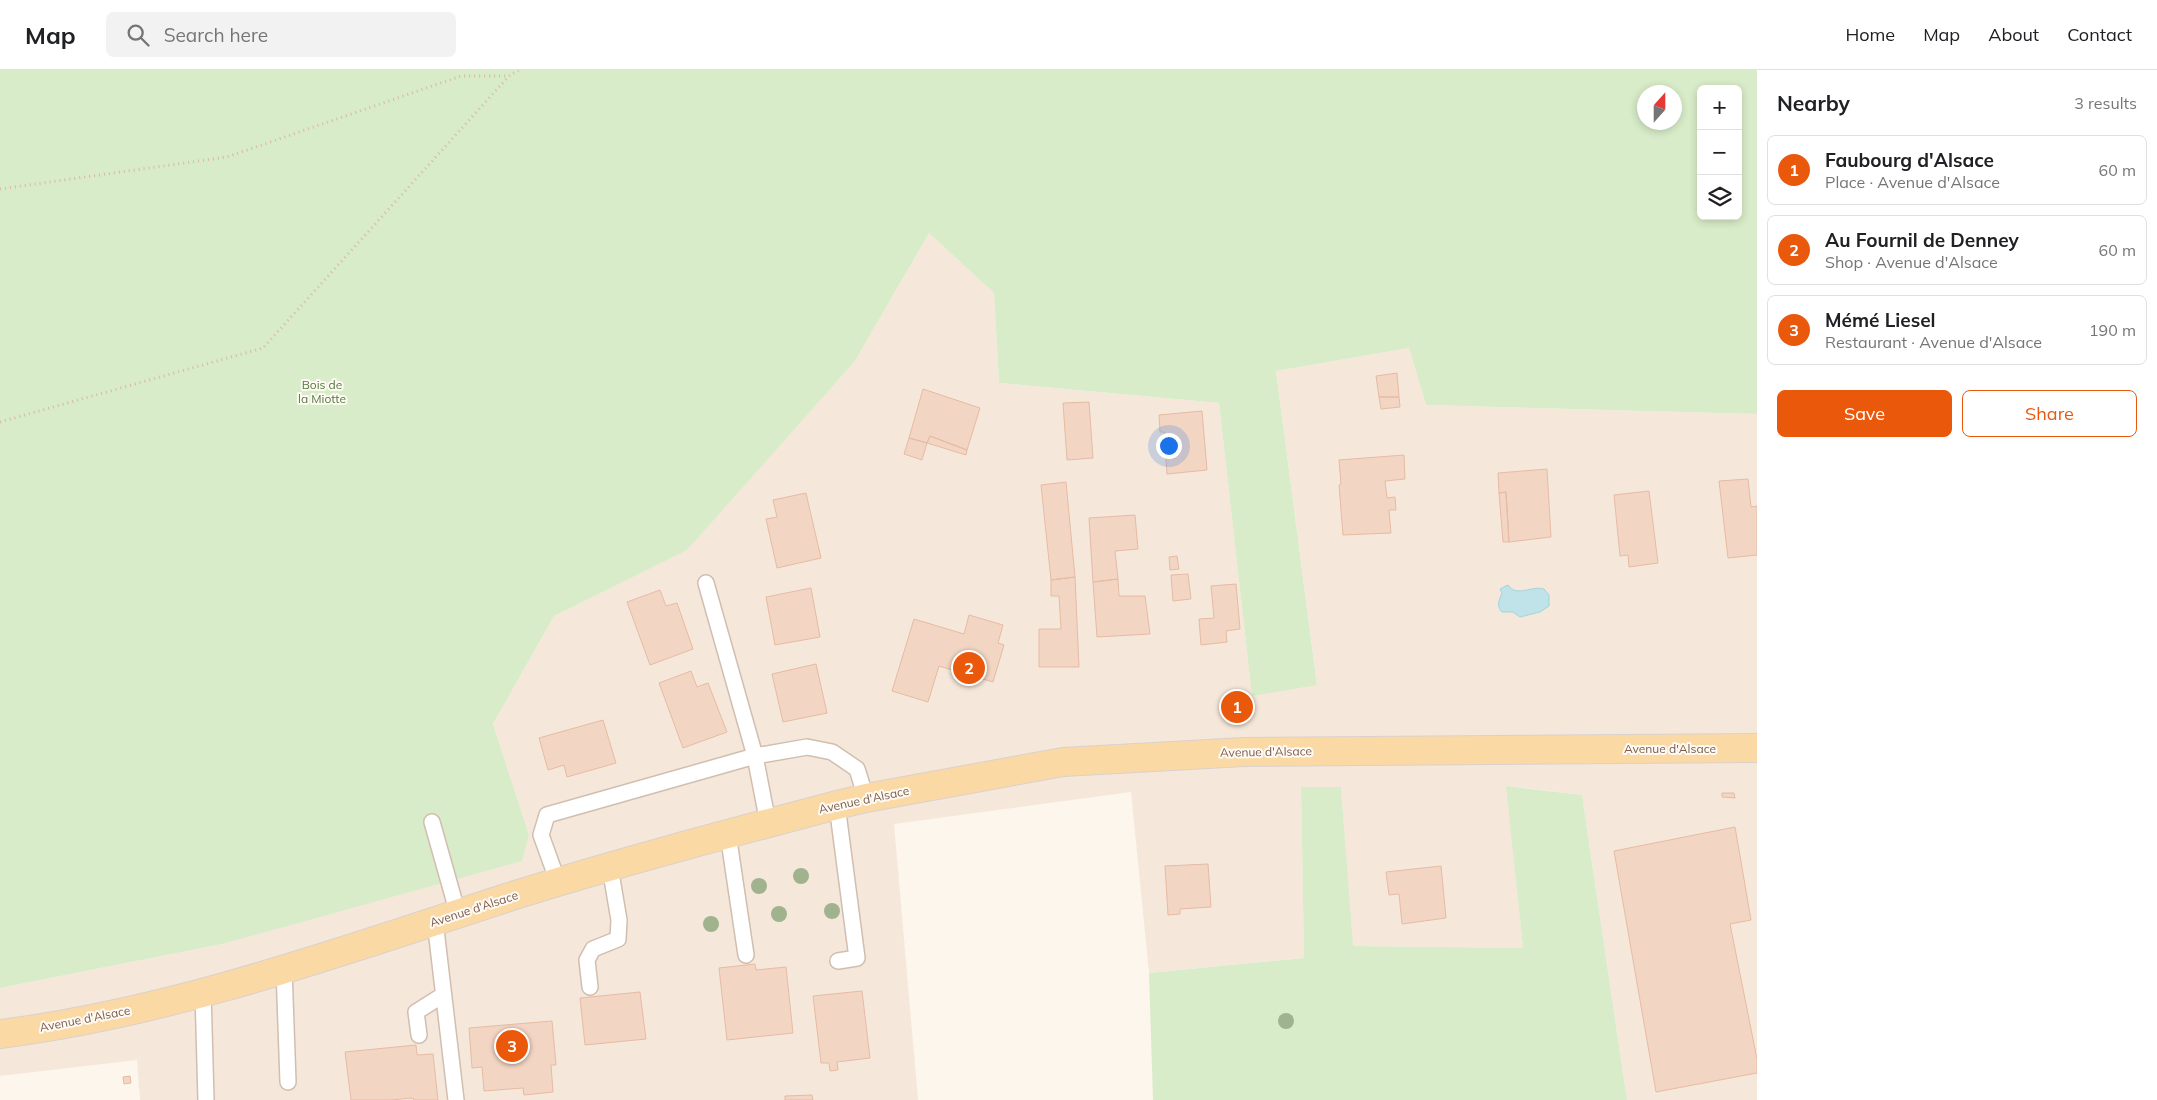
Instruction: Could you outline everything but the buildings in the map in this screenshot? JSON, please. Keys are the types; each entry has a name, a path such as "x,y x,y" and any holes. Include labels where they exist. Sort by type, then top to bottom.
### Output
{"main road":[{"name":"Avenue d'Alsace","path":"0,1034 55,1027 180,999 284,969 558,882 837,805 1063,762 1225,753 1757,748"}],"lane":[{"path":"706,583 755,756 768,823"},
{"path":"558,882 541,835 548,815 755,756 807,746 832,752 857,769 866,798"},
{"path":"837,805 857,958 838,961"},
{"path":"432,822 447,918 443,995 456,1100"},
{"path":"728,834 746,955"},
{"path":"590,986 588,960 593,949 618,939 619,920 610,867"},
{"path":"284,969 288,1082"},
{"path":"203,992 206,1100"},
{"path":"418,1034 416,1012 443,995"}],"path":[{"path":"0,422 264,348 509,76 519,70"},
{"path":"0,189 227,157 461,76 509,76"}],"shaded area":[{"path":"929,233 994,293 999,383 1219,403 1252,695 1317,684 1276,371 1409,348 1426,405 1757,414 1757,1100 1627,1100 1582,795 1507,786 1523,948 1352,946 1341,787 1301,788 1304,958 1149,973 1131,792 894,824 918,1100 140,1100 137,1060 0,1076 0,988 222,944 529,835 493,724 554,616 687,549 855,361"}],"green space":[{"name":"Bois de la Miotte","path":"0,70 1757,70 1757,414 1426,405 1409,348 1276,371 1317,685 1252,696 1219,403 999,383 994,293 929,233 855,361 687,550 554,616 493,724 529,835 522,861 222,944 0,988"},
{"path":"1506,786 1582,795 1627,1100 1153,1100 1149,973 1304,958 1301,787 1341,787 1353,946 1523,948"}],"water":[{"path":"1508,585 1516,591 1544,589 1549,595 1549,606 1540,612 1520,617 1513,612 1502,612 1499,605 1502,593 1500,589"}],"place":[{"name":"Au Fournil de Denney","path":"969,668"},
{"name":"Faubourg d'Alsace","path":"1237,707"},
{"name":"Mémé Liesel","path":"512,1046"}]}
